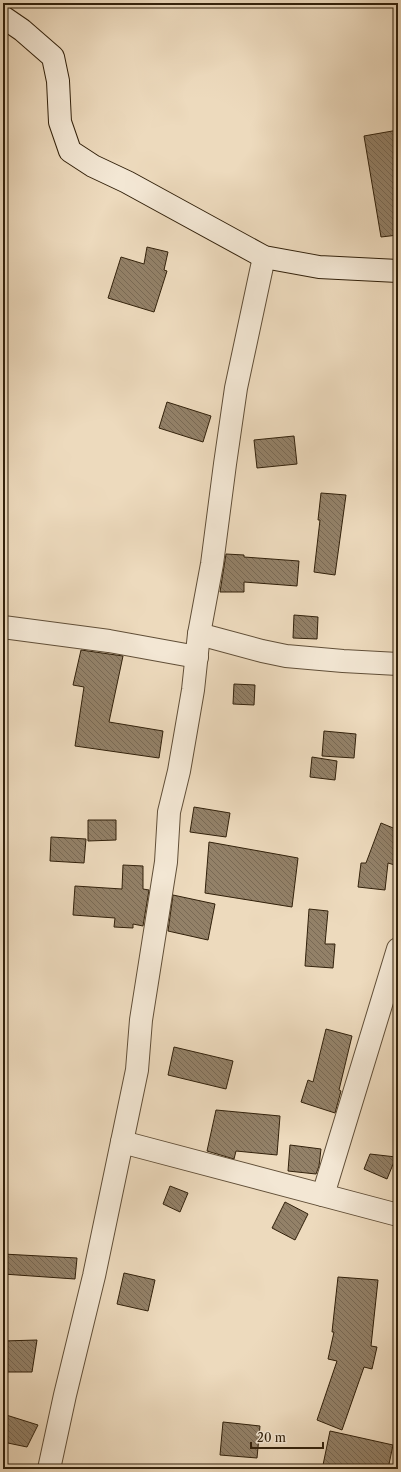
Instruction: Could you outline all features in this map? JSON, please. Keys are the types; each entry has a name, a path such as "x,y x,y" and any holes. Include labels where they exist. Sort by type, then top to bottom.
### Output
{"street":[{"path":"3,17 22,30 53,57 58,81 60,122 70,151 93,166 127,182 264,257 319,267 398,271"},
{"path":"50,1469 64,1395 94,1276 136,1070 141,1020 166,862 169,812 193,690 199,634 212,564 236,388 264,257"},
{"path":"3,626 109,641 197,657"},
{"path":"199,634 286,656 398,664"},
{"path":"323,1195 398,949"},
{"path":"122,1142 398,1215"}],"building":[{"path":"398,130 398,235 381,237 364,136"},
{"path":"147,247 168,252 164,270 167,271 154,312 108,298 121,257 144,264"},
{"path":"167,402 211,416 203,442 159,428"},
{"path":"294,436 297,464 257,468 254,440"},
{"path":"321,493 346,495 335,575 314,572 320,520 318,520"},
{"path":"226,554 244,555 244,557 299,561 297,586 244,582 244,592 220,592"},
{"path":"294,615 318,617 317,639 293,638"},
{"path":"81,650 123,656 109,722 163,731 159,758 75,746 84,687 73,685"},
{"path":"234,684 255,685 254,705 233,704"},
{"path":"324,731 356,734 354,758 322,756"},
{"path":"312,757 337,761 335,780 310,777"},
{"path":"194,807 230,813 226,837 190,832"},
{"path":"88,820 116,820 116,840 88,841"},
{"path":"381,823 398,830 398,866 388,863 385,890 358,887 361,863 366,863"},
{"path":"51,837 86,839 84,863 50,861"},
{"path":"209,842 298,858 292,907 205,893"},
{"path":"123,865 143,866 143,889 149,890 143,926 133,924 133,928 114,927 115,918 73,915 75,886 122,889"},
{"path":"173,895 215,904 208,940 168,931"},
{"path":"309,909 328,911 325,944 335,944 333,968 305,966"},
{"path":"326,1029 352,1036 335,1113 301,1102 308,1080 313,1082"},
{"path":"174,1047 233,1061 226,1089 168,1075"},
{"path":"216,1110 280,1116 277,1155 236,1151 234,1159 207,1151"},
{"path":"290,1145 321,1149 319,1166 316,1174 288,1171"},
{"path":"370,1154 396,1157 387,1179 364,1169"},
{"path":"170,1186 188,1193 180,1212 163,1204"},
{"path":"285,1202 308,1214 295,1240 272,1228"},
{"path":"3,1254 77,1258 75,1279 3,1274"},
{"path":"124,1273 155,1280 148,1311 117,1304"},
{"path":"338,1277 378,1280 371,1346 377,1347 372,1369 364,1367 342,1430 317,1420 337,1361 328,1359 334,1332 332,1332"},
{"path":"37,1340 32,1372 3,1372 3,1341"},
{"path":"3,1414 38,1425 27,1447 3,1442"},
{"path":"223,1422 260,1426 257,1458 220,1455"},
{"path":"330,1431 393,1445 388,1469 342,1469 323,1465"}]}
